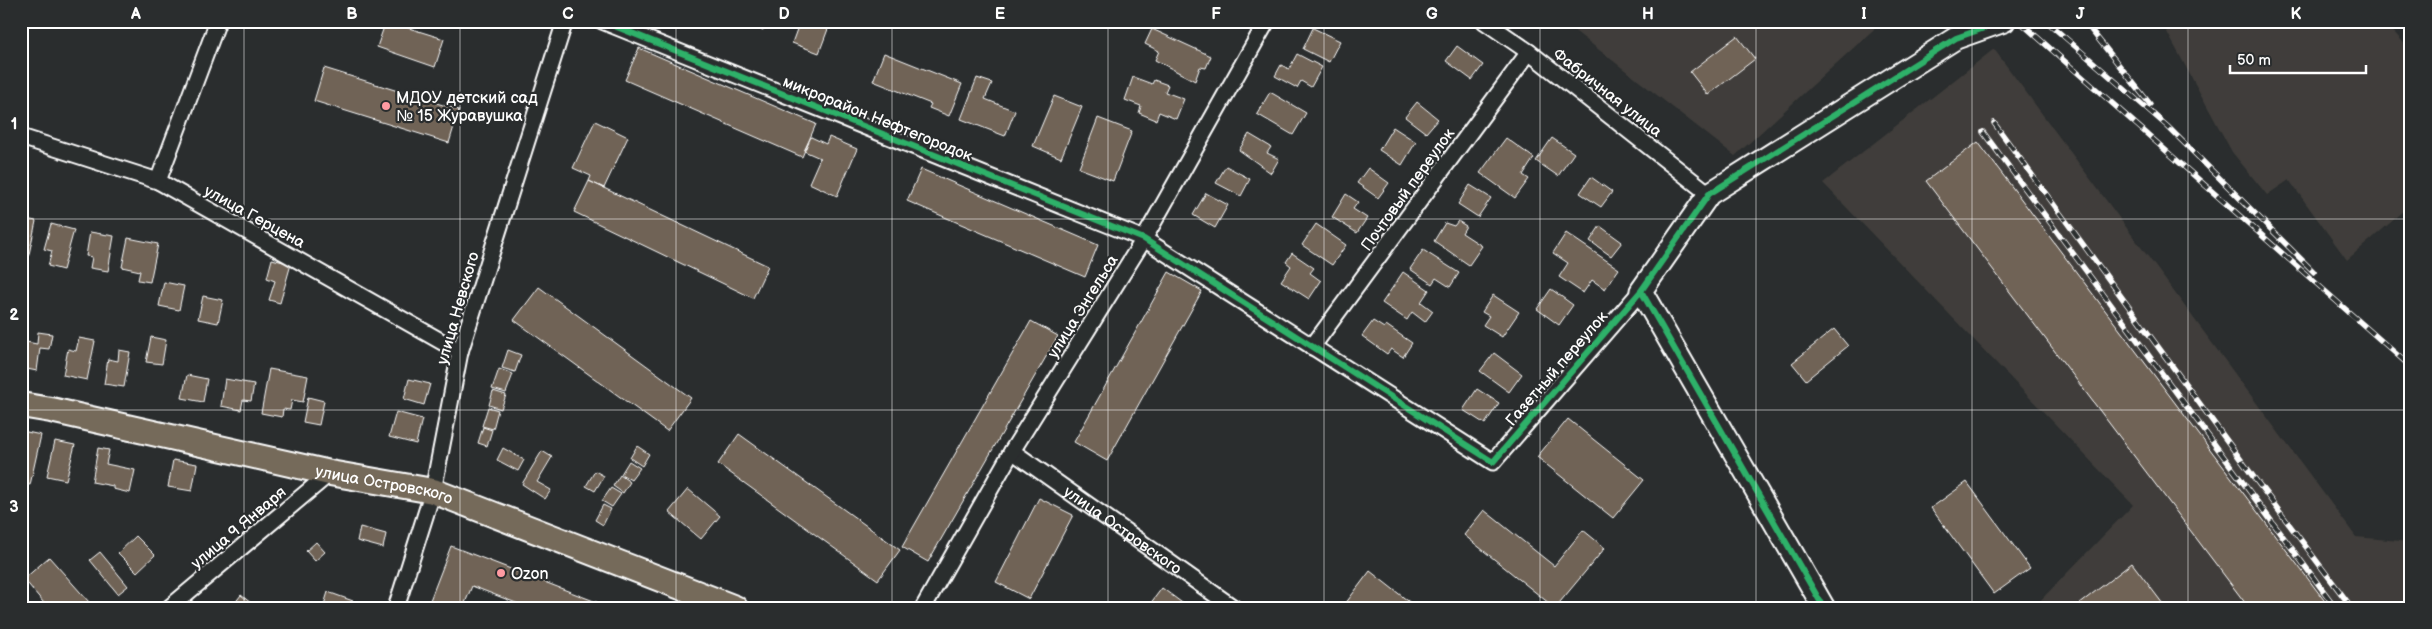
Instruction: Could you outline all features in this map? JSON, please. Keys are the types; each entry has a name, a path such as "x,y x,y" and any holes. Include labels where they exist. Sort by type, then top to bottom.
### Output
{"main road":[{"name":"улица Островского","path":"21,405 51,410 330,473 433,491 734,608"}],"street":[{"path":"158,182 218,21"},
{"name":"улица Невского","path":"396,608 433,491 460,352 565,21"},
{"name":"микрорайон Нефтегородок","path":"602,21 1144,240 1492,462"},
{"name":"улица Энгельса","path":"923,608 1012,451 1144,240 1267,21"},
{"name":"Фабричная улица","path":"1484,21 1529,52 1708,194"},
{"path":"1824,608 1641,291 1708,194 1956,38 2004,21"},
{"name":"Почтовый переулок","path":"1312,347 1529,52"},
{"name":"улица Герцена","path":"21,137 158,182 460,352"},
{"name":"Газетный переулок","path":"1492,462 1641,291"},
{"name":"улица Островского","path":"1012,451 1234,608"},
{"name":"улица 9 Января","path":"169,608 330,473"}],"shaded area":[{"path":"1562,21 1883,21 1735,156"},
{"path":"2161,21 2384,21 2411,51 2411,205 2347,260 2289,180 2267,195 2232,152"},
{"path":"1994,49 2356,537 2411,542 2411,608 2033,608 2133,505 1823,183"}],"building":[{"path":"386,21 444,39 435,67 377,47"},
{"path":"742,21 767,21 763,30"},
{"path":"800,21 831,21 819,53 792,43"},
{"path":"1313,28 1340,41 1329,62 1303,49"},
{"path":"1152,29 1211,56 1206,68 1200,67 1195,81 1155,60 1159,51 1145,44"},
{"path":"1737,36 1755,59 1708,95 1690,72"},
{"path":"1457,46 1483,65 1472,80 1446,61"},
{"path":"639,48 816,124 802,157 625,80"},
{"path":"884,53 962,84 949,116 929,108 931,104 873,81"},
{"path":"1297,54 1322,67 1311,87 1301,81 1297,88 1275,76 1281,65 1289,69"},
{"name":"МДОУ детский сад № 15 Журавушка","path":"324,68 459,110 449,143 314,101"},
{"path":"1133,77 1152,84 1154,80 1168,85 1165,92 1184,99 1176,119 1159,112 1156,120 1139,113 1141,106 1125,100"},
{"path":"977,78 992,83 985,99 1015,111 1005,136 961,119"},
{"path":"1270,92 1306,113 1293,135 1257,114"},
{"path":"1054,96 1082,107 1061,158 1033,146"},
{"path":"1417,102 1438,119 1426,133 1405,117"},
{"path":"1098,118 1132,131 1113,181 1079,168"},
{"path":"595,121 628,137 604,188 589,181 591,176 573,168"},
{"path":"1393,127 1416,142 1402,165 1379,150"},
{"path":"1249,134 1271,147 1267,153 1279,159 1271,173 1239,150"},
{"path":"811,137 826,144 829,137 857,149 837,196 809,183 820,158 804,151"},
{"path":"1506,138 1534,158 1523,175 1529,179 1515,198 1480,173"},
{"path":"1552,138 1574,153 1558,176 1536,161"},
{"path":"1978,142 2330,608 2249,608 1926,181"},
{"path":"1226,166 1250,179 1241,196 1216,183"},
{"path":"1368,168 1389,183 1378,198 1357,183"},
{"path":"921,169 1098,245 1085,277 907,201"},
{"path":"1591,177 1612,192 1601,207 1580,193"},
{"path":"589,181 768,266 753,298 574,212"},
{"path":"1470,185 1491,198 1478,217 1458,204"},
{"path":"1206,193 1228,205 1215,228 1193,215"},
{"path":"1346,194 1358,202 1353,209 1367,218 1357,233 1332,217"},
{"path":"21,218 36,221 28,259 21,258"},
{"path":"1458,221 1466,226 1462,233 1482,246 1469,265 1434,241 1445,223 1454,226"},
{"path":"51,224 74,230 63,270 48,266 52,251 44,249"},
{"path":"1316,224 1346,245 1332,265 1302,245"},
{"path":"1600,226 1622,242 1611,256 1590,241"},
{"path":"90,232 114,236 108,271 90,268 92,257 86,256"},
{"path":"1566,233 1619,269 1605,289 1592,280 1583,293 1559,277 1568,263 1553,253"},
{"path":"128,238 158,244 150,282 138,280 140,271 122,267"},
{"path":"1423,250 1459,273 1450,287 1436,278 1432,284 1410,269"},
{"path":"1292,253 1314,268 1310,273 1321,281 1309,299 1281,281 1291,266 1286,262"},
{"path":"272,259 291,264 280,303 269,300 275,281 267,278"},
{"path":"1169,272 1202,291 1107,461 1074,442"},
{"path":"1403,272 1429,290 1421,302 1433,311 1425,322 1412,312 1407,320 1382,303"},
{"path":"164,282 184,286 179,310 159,306"},
{"path":"539,287 691,398 667,431 514,320"},
{"path":"1551,289 1573,305 1559,325 1537,309"},
{"path":"1493,295 1519,312 1502,337 1483,325 1489,316 1482,312"},
{"path":"203,296 223,300 218,323 198,319"},
{"path":"1031,321 1058,336 928,562 902,547"},
{"path":"1373,321 1384,328 1386,325 1412,343 1403,357 1391,349 1387,354 1362,336"},
{"path":"1834,329 1848,346 1806,380 1792,363"},
{"path":"38,332 52,334 49,349 40,348 37,371 22,368 26,342 37,344"},
{"path":"151,337 166,340 162,364 146,362"},
{"path":"79,338 95,341 87,380 63,375 68,349 76,351"},
{"path":"119,350 130,352 124,387 104,384 108,359 118,361"},
{"path":"508,350 521,355 515,372 502,368"},
{"path":"1494,353 1522,374 1509,392 1480,371"},
{"path":"269,369 308,376 303,402 292,400 290,410 283,409 282,417 261,413"},
{"path":"499,369 513,374 506,393 492,389"},
{"path":"187,375 207,379 203,402 182,398"},
{"path":"225,379 254,384 251,401 243,400 241,410 221,406"},
{"path":"409,379 430,384 424,405 404,399"},
{"path":"1477,389 1499,403 1485,424 1463,410"},
{"path":"493,391 506,395 501,409 489,405"},
{"path":"308,397 324,401 319,425 303,422"},
{"path":"488,407 498,410 493,429 482,426"},
{"path":"396,412 422,419 416,444 389,437"},
{"path":"1568,419 1644,480 1613,518 1537,457"},
{"path":"483,427 492,430 487,446 478,443"},
{"path":"22,431 41,435 30,485 21,483 23,463 21,462"},
{"path":"739,434 900,550 878,580 718,464"},
{"path":"55,441 75,445 66,480 47,476"},
{"path":"637,446 649,454 642,466 630,458"},
{"path":"98,448 109,450 106,464 135,470 130,493 113,489 113,486 92,482"},
{"path":"503,448 524,460 518,471 497,460"},
{"path":"542,451 552,457 537,482 551,490 545,499 522,484"},
{"path":"173,460 197,464 192,491 168,487"},
{"path":"629,461 640,468 631,480 621,474"},
{"path":"595,471 604,476 595,491 586,486"},
{"path":"620,475 630,482 623,493 613,486"},
{"path":"1967,482 2030,568 1994,594 1931,508"},
{"path":"611,488 621,494 612,507 602,501"},
{"path":"688,489 720,516 701,539 669,512"},
{"path":"1039,498 1073,515 1029,599 996,582"},
{"path":"603,505 611,509 603,525 595,520"},
{"path":"1484,510 1554,566 1583,530 1605,548 1555,608 1464,535"},
{"path":"360,527 386,534 383,548 357,541"},
{"path":"136,536 155,555 137,572 118,553"},
{"path":"316,542 325,552 315,561 306,551"},
{"path":"451,546 612,608 529,608 472,586 463,608 427,608"},
{"path":"100,552 128,586 118,594 90,560"},
{"path":"49,557 89,602 82,608 48,608 24,579"},
{"path":"2132,563 2166,608 2074,608"},
{"path":"1370,571 1417,608 1342,608"},
{"path":"1162,588 1189,608 1147,608"},
{"path":"328,592 353,601 351,608 323,608"},
{"path":"241,595 257,608 231,608"}],"railway":[{"path":"2019,21 2411,367"},
{"path":"2046,21 2167,126 2314,272"},
{"path":"2084,21 2150,104"},
{"path":"1994,123 2352,608"},
{"path":"1983,132 2336,608"}],"cycle path":[{"path":"602,21 1144,239 1493,462 1641,291"},
{"path":"1824,608 1641,291 1709,194 1956,38 2004,21"}],"place":[{"name":"МДОУ детский сад № 15 Журавушка","path":"386,106"},
{"name":"Ozon","path":"501,573"}]}
